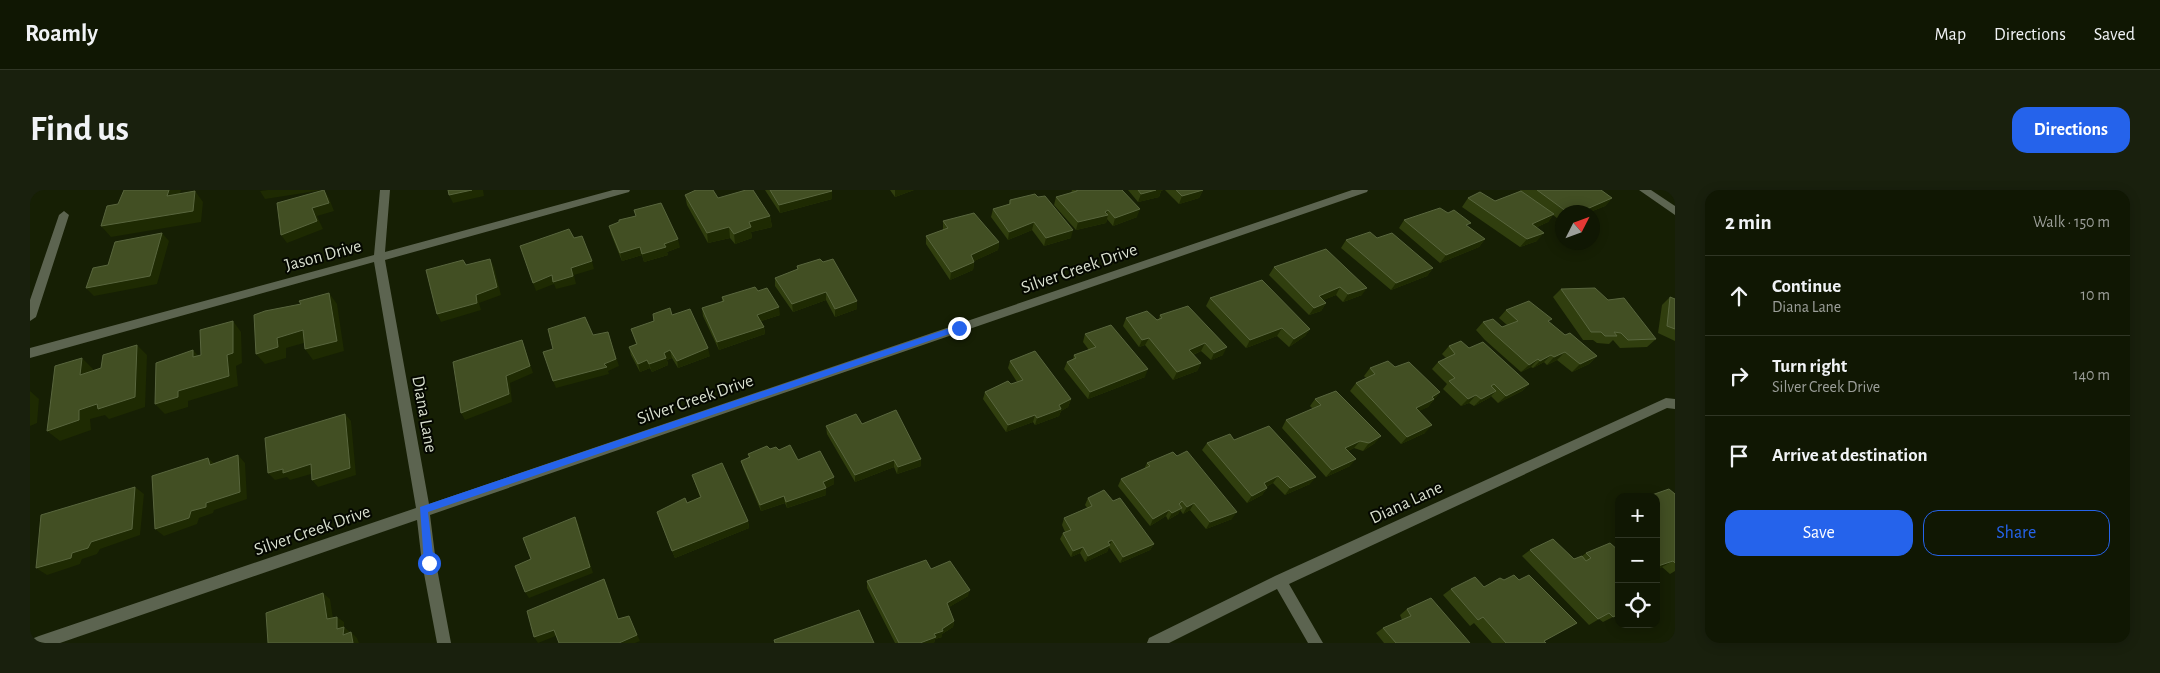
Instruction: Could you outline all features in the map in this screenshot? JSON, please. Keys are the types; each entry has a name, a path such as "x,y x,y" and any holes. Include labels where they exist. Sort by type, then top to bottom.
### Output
{"street":[{"name":"Diana Lane","path":"384,190 379,257 423,510 429,563 444,643"},
{"name":"Jason Drive","path":"30,353 625,190"},
{"name":"Silver Creek Drive","path":"39,643 423,510 1363,190"},
{"path":"1644,190 1675,211"},
{"path":"30,317 64,215"},
{"name":"Diana Lane","path":"1154,643 1280,581 1666,403 1675,404"},
{"path":"1280,581 1316,643"}],"building":[{"path":"124,190 169,190 167,196 195,191 193,211 101,226 107,206 118,204"},
{"path":"324,190 329,203 312,208 317,221 281,235 277,203"},
{"path":"448,190 472,190 449,195"},
{"path":"696,190 713,190 718,198 746,190 753,190 770,216 749,222 751,227 734,234 729,227 707,233 685,195"},
{"path":"770,190 831,190 832,191 779,205"},
{"path":"1077,190 1122,190 1140,209 1115,218 1108,210 1105,212 1108,215 1078,222 1056,197"},
{"path":"1138,190 1156,190 1141,194"},
{"path":"1176,190 1203,190 1182,196"},
{"path":"1537,190 1601,190 1612,198 1596,205 1557,205"},
{"path":"1521,191 1554,214 1532,224 1544,233 1527,239 1468,198 1480,192 1495,201"},
{"path":"1035,194 1038,197 1045,196 1073,230 1046,238 1034,222 1009,232 993,209 1010,204 1010,200"},
{"path":"661,203 678,239 664,244 666,247 642,254 640,247 620,253 609,226 619,222 619,220 636,216 634,210"},
{"path":"1440,208 1448,213 1454,210 1471,223 1466,225 1485,239 1446,255 1404,220"},
{"path":"974,213 999,242 971,255 974,262 951,272 926,236 948,228 943,221"},
{"path":"569,229 574,238 582,236 592,261 571,268 573,276 553,282 552,275 533,283 520,246"},
{"path":"1370,232 1377,238 1392,233 1433,268 1396,283 1346,240"},
{"path":"162,233 150,276 86,288 93,268 108,265 115,242"},
{"path":"1326,249 1367,288 1348,294 1340,287 1319,296 1326,303 1314,308 1274,267"},
{"path":"490,259 497,287 476,295 477,303 437,314 426,270 463,260 466,265"},
{"path":"820,259 823,262 833,259 857,301 835,309 826,292 792,304 775,278 798,269 797,266"},
{"path":"1262,280 1310,329 1294,339 1282,328 1250,340 1210,298"},
{"path":"755,287 758,291 767,288 779,307 757,315 764,327 717,342 702,308 724,301 722,297"},
{"path":"1595,288 1608,300 1624,298 1656,339 1628,340 1621,333 1614,332 1617,336 1605,336 1601,332 1591,332 1561,289"},
{"path":"329,293 337,341 305,349 303,330 277,338 278,347 256,354 254,315 301,304 299,301"},
{"path":"1670,297 1675,299 1675,329 1667,326"},
{"path":"1529,301 1552,319 1548,321 1565,335 1570,333 1597,356 1580,364 1565,352 1554,357 1551,355 1540,361 1538,359 1529,365 1483,322 1493,319 1502,327 1518,321 1506,310"},
{"path":"1188,306 1227,347 1214,353 1205,343 1189,350 1201,363 1177,372 1149,338 1142,340 1126,318 1147,311 1157,320 1162,318 1160,315"},
{"path":"670,308 672,315 690,309 708,348 677,361 670,350 664,353 666,358 649,364 647,360 638,364 629,347 637,344 631,329 654,321 653,314"},
{"path":"585,317 593,335 608,332 616,359 604,364 607,367 553,381 543,352 553,349 548,329"},
{"path":"233,321 233,353 227,355 229,376 178,391 178,397 155,404 156,363 193,350 193,357 201,355 200,330"},
{"path":"1111,325 1148,369 1090,392 1067,362 1076,358 1074,355 1096,347 1085,334"},
{"path":"522,340 530,366 506,376 509,394 461,413 453,362"},
{"path":"1461,341 1469,348 1483,342 1529,384 1506,396 1494,384 1491,386 1496,391 1481,399 1476,395 1468,399 1449,381 1455,378 1438,362 1455,354 1449,346"},
{"path":"137,345 135,397 98,409 97,404 79,410 79,420 47,431 55,366 82,358 80,375 101,368 103,355"},
{"path":"1035,351 1071,399 1059,405 1061,409 1037,418 1035,415 1008,425 985,392 1008,381 1011,384 1023,380 1010,361"},
{"path":"1388,361 1395,367 1409,362 1440,392 1432,397 1434,399 1416,408 1432,425 1407,437 1356,383 1375,374 1370,368"},
{"path":"1336,391 1381,436 1369,443 1360,441 1345,448 1356,459 1332,470 1286,420 1321,405 1315,399"},
{"path":"896,410 921,459 898,467 894,460 855,475 826,426 856,414 862,424"},
{"path":"345,414 350,468 312,480 311,464 283,473 283,469 268,473 265,438"},
{"path":"1269,426 1316,477 1290,488 1278,476 1264,483 1267,488 1252,496 1207,443 1230,434 1234,440"},
{"path":"790,445 798,460 820,451 834,477 823,482 826,488 786,502 784,496 760,505 741,461 750,457 748,454 767,446 770,449 776,447 779,450"},
{"path":"1187,451 1237,512 1210,522 1194,503 1187,507 1182,501 1179,504 1182,508 1172,513 1169,510 1153,519 1121,479 1150,466 1147,463 1173,452 1177,456"},
{"path":"238,455 240,492 206,503 206,507 191,511 189,518 155,529 152,476 208,458 210,465"},
{"path":"722,463 748,521 672,551 657,512 685,498 687,503 701,497 692,475"},
{"path":"135,487 132,529 91,542 88,548 72,553 71,558 36,568 41,515"},
{"path":"1669,489 1675,494 1675,563 1673,561 1660,565 1660,493 1658,493"},
{"path":"1104,490 1113,501 1120,498 1154,544 1123,557 1112,540 1108,542 1110,545 1088,556 1083,547 1073,551 1063,533 1071,530 1064,518 1092,506 1088,498"},
{"path":"575,517 590,567 525,592 515,566 531,559 523,538"},
{"path":"1553,539 1574,559 1582,556 1586,561 1591,558 1586,553 1610,543 1615,547 1615,616 1613,617 1609,613 1598,619 1530,550"},
{"path":"926,560 931,569 950,561 970,590 947,603 954,621 942,629 943,631 934,634 936,637 920,643 899,643 867,581"},
{"path":"1514,575 1519,580 1529,575 1577,623 1544,641 1546,643 1506,643 1483,617 1478,620 1451,589 1475,577 1484,587 1500,578 1504,580"},
{"path":"604,579 618,619 629,616 637,635 619,643 559,643 554,630 534,637 527,611"},
{"path":"323,593 327,619 337,617 337,629 344,627 343,635 351,632 353,643 268,643 266,613"},
{"path":"1431,598 1470,643 1396,643 1383,628 1411,616 1407,609"},
{"path":"859,610 874,643 775,643 774,640"}],"route":[{"path":"429,563 423,510 959,328"}]}
